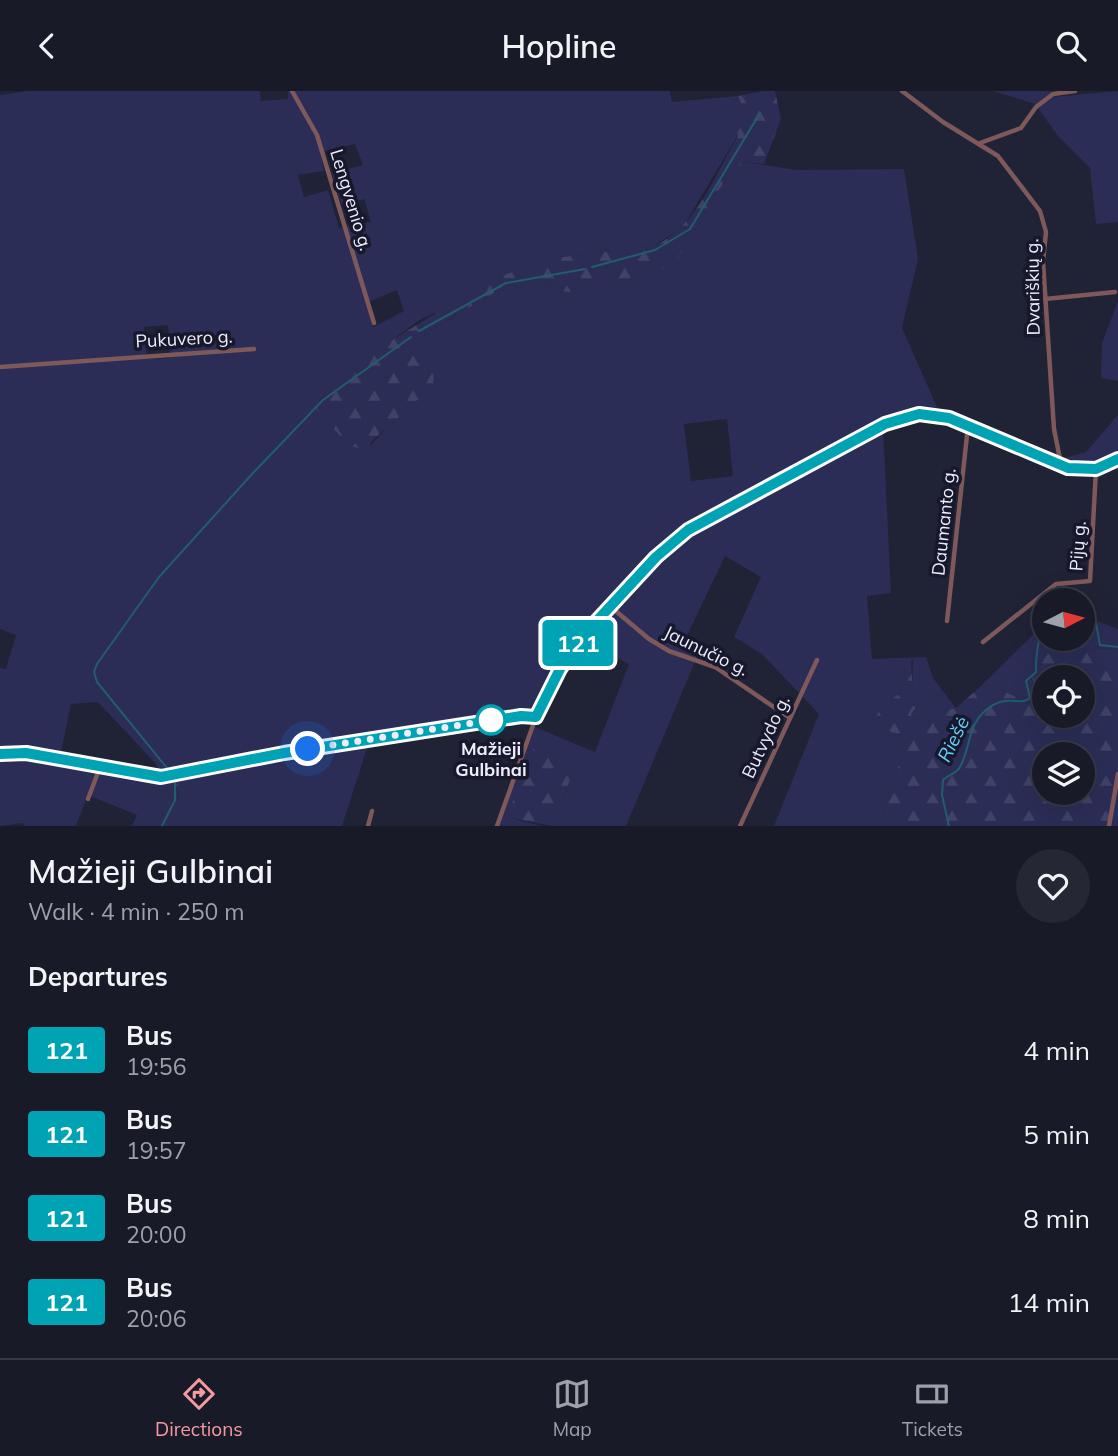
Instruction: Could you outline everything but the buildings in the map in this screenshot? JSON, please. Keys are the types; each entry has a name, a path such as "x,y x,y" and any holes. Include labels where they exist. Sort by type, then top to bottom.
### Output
{"street":[{"name":"Lengvenio g.","path":"292,91 317,135 374,323"},
{"name":"Dvariškių g.","path":"902,91 1004,162 1040,211 1046,232 1045,299 1054,429 1061,465"},
{"path":"980,143 1021,128 1036,107 1053,95 1075,91"},
{"path":"1045,299 1115,292"},
{"name":"Pukuvero g.","path":"0,367 254,349"},
{"path":"497,826 536,717 570,652 678,537 902,417 932,415 968,426 1061,465 1096,469 1118,459"},
{"name":"Daumanto g.","path":"947,621 968,426"},
{"name":"Pijų g.","path":"983,642 1056,584 1090,581 1096,469"},
{"name":"Jaunučio g.","path":"611,607 649,639 669,651 715,667 790,718"},
{"name":"Butvydo g.","path":"740,826 817,660"},
{"path":"0,754 26,753 161,777 380,737 521,716 536,717"},
{"path":"89,799 100,767"},
{"path":"1109,826 1118,774"},
{"path":"368,826 372,811"}],"green space":[{"path":"27,91 260,91 261,101 288,99 288,91 670,91 672,102 738,96 742,104 738,135 683,227 654,246 563,257 421,319 392,340 370,446 390,424 427,355 422,346 425,333 496,292 543,282 558,290 582,290 636,277 676,262 731,170 746,162 796,170 904,169 918,259 902,328 940,414 911,413 890,419 674,537 659,549 570,648 541,701 531,711 158,774 157,765 98,702 71,704 60,757 22,749 0,750 0,668 6,669 16,635 0,629 0,95","holes":["355,144 363,165 332,173 342,205 364,199 371,222 339,228 328,190 304,197 298,175 324,171 320,152","397,290 404,311 373,327 366,303","168,325 171,358 147,359 144,327","727,419 733,476 691,481 684,424"]},
{"path":"775,91 781,119 764,164 746,162 731,170 676,262 669,267 596,289 566,292 543,282 496,292 425,333 422,346 434,365 433,386 363,449 349,446 311,403 340,372 493,278 563,257 654,246 669,238 704,198 738,136 734,121 741,106 738,96"},
{"path":"993,91 1051,91 1053,97 1118,91 1118,222 1096,224 1090,168 1058,136 1035,104"},
{"path":"1118,301 1118,381 1101,378 1102,343"},
{"path":"1118,415 1118,456 1083,467 1069,463 1064,458 1086,452"},
{"path":"883,428 891,593 867,596 872,659 926,657 933,678 956,708 914,719 911,714 913,660 905,669 900,693 882,706 883,729 900,735 905,744 879,826 774,826 819,714 762,654 734,637 761,577 725,556 683,644 699,652 626,826 553,826 575,766 511,818 541,826 499,826 535,727 595,752 629,664 582,640 677,541"},
{"path":"1096,621 1118,629 1118,649 1096,648"},
{"path":"1032,636 1032,695 1024,700 991,686 980,687"},
{"path":"1096,648 1118,649 1118,826 879,826 905,744 900,735 883,729 877,715 882,706 900,693 905,669 911,659 913,701 917,706 911,714 914,719 956,708 980,687 991,686 1024,700 1032,695 1032,728 1095,728 1095,665 1068,665 1087,651 1096,651"},
{"path":"1034,651 1062,651 1063,665 1033,665"},
{"path":"1062,651 1087,651 1068,665 1063,665"},
{"path":"369,742 342,826 168,826 179,798 177,777 251,761"},
{"path":"540,745 573,759 575,766 553,826 511,818 508,814 534,747"},
{"path":"26,755 136,777 169,778 167,803 156,826 132,826 137,815 88,795 76,826 24,826 23,823 0,826 0,756"},
{"path":"177,777 178,796 174,814 168,826 156,826 169,797 169,778"}],"waterway":[{"path":"592,267 655,250 690,229 760,113"},
{"path":"419,331 506,283 585,269"},
{"path":"171,773 97,682 94,672 97,664 159,577 323,400 411,337"},
{"name":"Riešė","path":"1096,623 1100,645 1118,647"},
{"name":"Riešė","path":"949,826 942,795 943,780 960,767 972,730 985,711 999,702 1030,698 1026,681 1036,672 1037,651"},
{"path":"162,826 175,800 175,783"}],"bus line":[{"name":"121","path":"0,754 26,753 161,777 236,761 380,737 521,716 536,717 570,652 666,547 688,530 885,424 908,415 949,418 1068,468 1096,469 1118,459"}],"place":[{"name":"Mažieji Gulbinai","path":"491,720"}],"route":[{"path":"308,749 498,719 491,720"}]}
